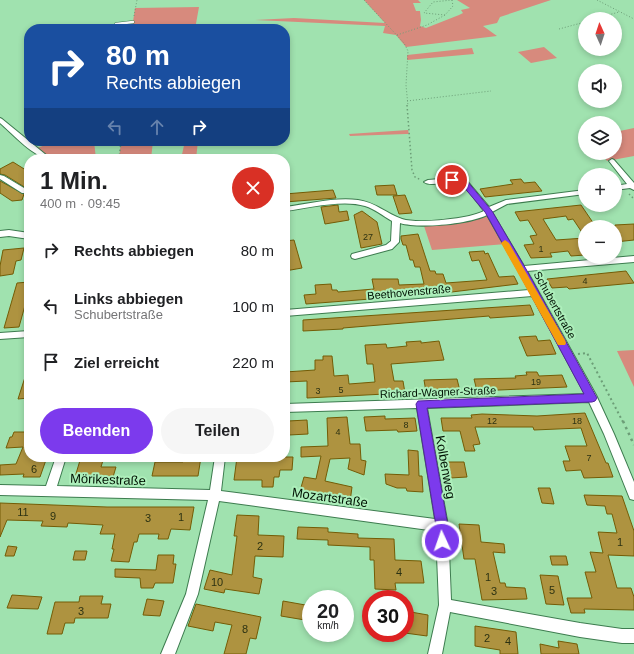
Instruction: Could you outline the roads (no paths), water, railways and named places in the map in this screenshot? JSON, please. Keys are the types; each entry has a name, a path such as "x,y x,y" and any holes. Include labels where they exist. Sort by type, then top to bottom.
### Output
{"street":[{"path":"0,120 24,140"},
{"path":"30,146 41,154"},
{"path":"612,161 633,187"},
{"path":"0,178 2,177 24,190"},
{"name":"Schubertstraße","path":"428,182 452,180 464,183 488,211 522,269 592,398 609,434 634,495"},
{"path":"622,188 633,187"},
{"path":"290,208 333,203 363,203 376,207 396,221 412,223 449,221 478,217 497,205 506,202 578,193"},
{"path":"355,256 389,247 395,242 396,221"},
{"path":"0,234 9,233 24,235"},
{"path":"522,269 634,259"},
{"name":"Beethovenstraße","path":"290,313 534,293"},
{"path":"0,336 24,334"},
{"name":"Richard-Wagner-Straße","path":"290,408 592,398"},
{"name":"Kolbenweg","path":"421,404 442,526 445,604 435,654"},
{"path":"50,491 59,462"},
{"path":"168,654 192,594 215,495 219,462"},
{"name":"Mörikestraße","path":"0,490 215,495"},
{"name":"Mozartstraße","path":"215,495 442,526"},
{"path":"445,604 580,630 622,636 634,636"}],"lane":[{"path":"116,24 133,22"}]}
